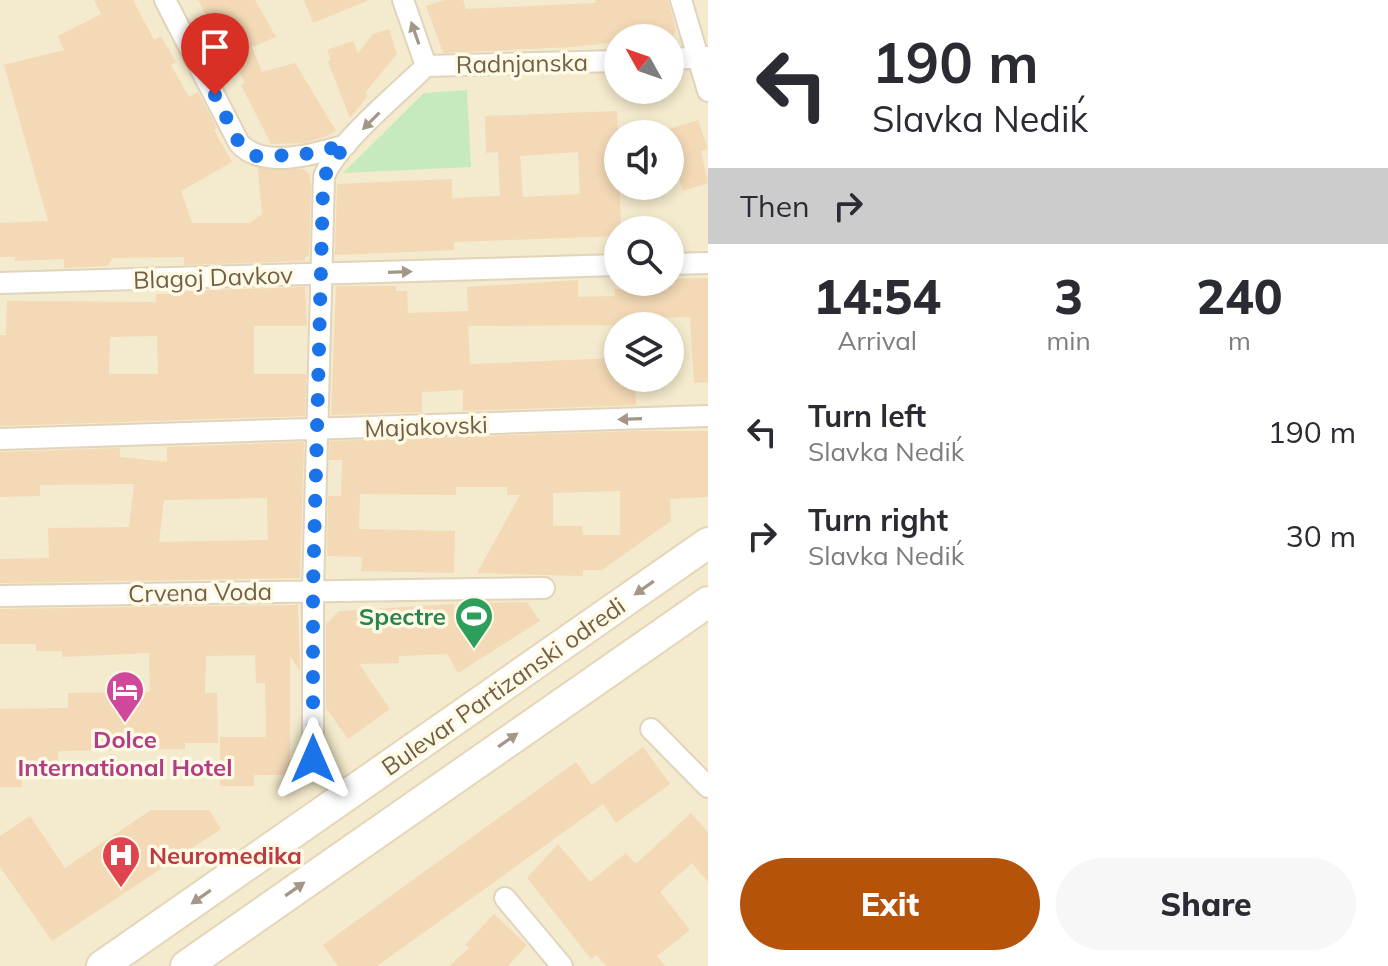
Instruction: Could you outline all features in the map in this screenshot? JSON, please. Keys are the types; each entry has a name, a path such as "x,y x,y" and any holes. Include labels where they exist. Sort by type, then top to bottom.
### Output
{"street":[{"path":"165,0 239,143 249,152 261,158 327,151 346,145"},
{"path":"313,759 313,590 324,177 346,145 426,66 403,0"},
{"path":"681,0 704,58 708,91"},
{"path":"684,59 704,58"},
{"name":"Radnjanska","path":"426,66 604,61"},
{"path":"684,264 708,263"},
{"name":"Blagoj Davkov","path":"0,283 604,265"},
{"name":"Majakovski","path":"0,439 708,416"},
{"name":"Bulevar Partizanski odredi","path":"102,966 708,543"},
{"name":"Crvena Voda","path":"0,596 544,588"},
{"name":"Bulevar Partizanski odredi","path":"186,966 708,602"},
{"path":"651,729 708,787"},
{"path":"505,898 562,966"}],"shaded area":[{"path":"0,0 708,0 708,966 0,966"}],"green space":[{"path":"467,90 471,167 343,173 424,93"}],"building":[{"path":"94,0 133,0 154,40 161,36 176,62 171,65 189,97 198,92 232,162 181,191 192,223 250,223 262,214 258,168 303,169 309,174 311,185 309,256 305,257 305,261 184,265 184,257 113,258 107,266 64,268 64,259 15,261 15,257 0,257 0,223 48,221 4,65 64,50 58,36 101,14"},
{"path":"198,0 255,0 276,37 252,47 262,72 295,63 336,131 303,143 271,144 241,85 245,82"},
{"path":"304,0 367,0 367,1 313,23"},
{"path":"444,0 463,0 466,9 596,3 595,0 668,0 674,24 604,24 604,44 443,53 426,6"},
{"path":"389,29 397,54 365,93 368,96 350,118 328,62 331,59 327,50 353,41 358,53 373,34"},
{"path":"617,111 617,120 604,120 604,200 620,200 621,216 604,216 604,237 454,242 454,250 335,255 337,184 452,179 452,198 500,196 498,152 486,153 485,116","holes":["578,152 580,194 523,197 520,156"]},
{"path":"698,120 708,149 701,151 708,183 684,191 684,124"},
{"path":"708,278 708,382 694,383 690,317 684,317 684,312 604,312 604,325 468,326 470,364 604,359 604,392 636,392 636,405 463,411 463,390 422,392 422,412 331,415 336,286 396,286 396,291 407,291 408,313 468,311 467,287 578,280 578,297 684,296 684,279"},
{"path":"305,287 307,326 254,326 254,374 306,374 305,416 0,426 0,335 6,335 7,301 156,302 156,294 184,294 184,291","holes":["157,336 158,374 109,374 110,337"]},
{"path":"708,431 708,497 670,499 671,521 602,570 583,570 583,576 477,573 520,495 507,495 507,487 456,487 456,495 360,494 359,529 455,531 454,573 361,571 362,557 327,556 328,496 341,496 342,460 329,460 330,441","holes":["620,491 620,535 583,535 582,526 553,526 553,493"]},
{"path":"304,442 300,578 0,583 0,559 49,558 48,528 129,527 134,484 40,485 40,496 0,497 0,452 120,448 120,457 167,462 167,447","holes":["267,498 268,540 159,542 164,500"]},
{"path":"527,602 540,621 458,673 447,654 399,656 399,663 359,664 390,709 348,739 326,708 326,624 339,611 454,604 454,616 461,603"},
{"path":"298,605 300,671 290,656 290,775 254,775 254,786 220,786 220,737 266,737 265,683 256,683 255,655 206,656 205,693 217,693 218,743 185,743 185,749 58,751 58,765 22,766 22,787 0,787 0,709 68,708 68,693 150,692 149,653 62,657 62,651 36,651 36,644 0,644 0,609"},
{"path":"643,747 670,784 616,823 603,804 377,966 338,966 323,945 576,762 592,785"},
{"path":"151,810 209,810 221,829 52,941 0,867 0,836 30,816 65,868"},
{"path":"691,813 708,832 708,882 692,863 660,892 690,930 657,956 665,966 607,966 596,955 591,959 527,878 558,844 590,882 626,853 636,864"},
{"path":"494,914 527,945 508,966 449,966 469,948 465,945"}],"place":[{"name":"Spectre","path":"474,650"},
{"name":"Dolce International Hotel","path":"125,724"},
{"name":"Neuromedika","path":"121,889"}],"route":[{"path":"215,95 239,143 252,155 261,158 301,155 346,145 327,169 323,188 313,590 313,759"}]}
